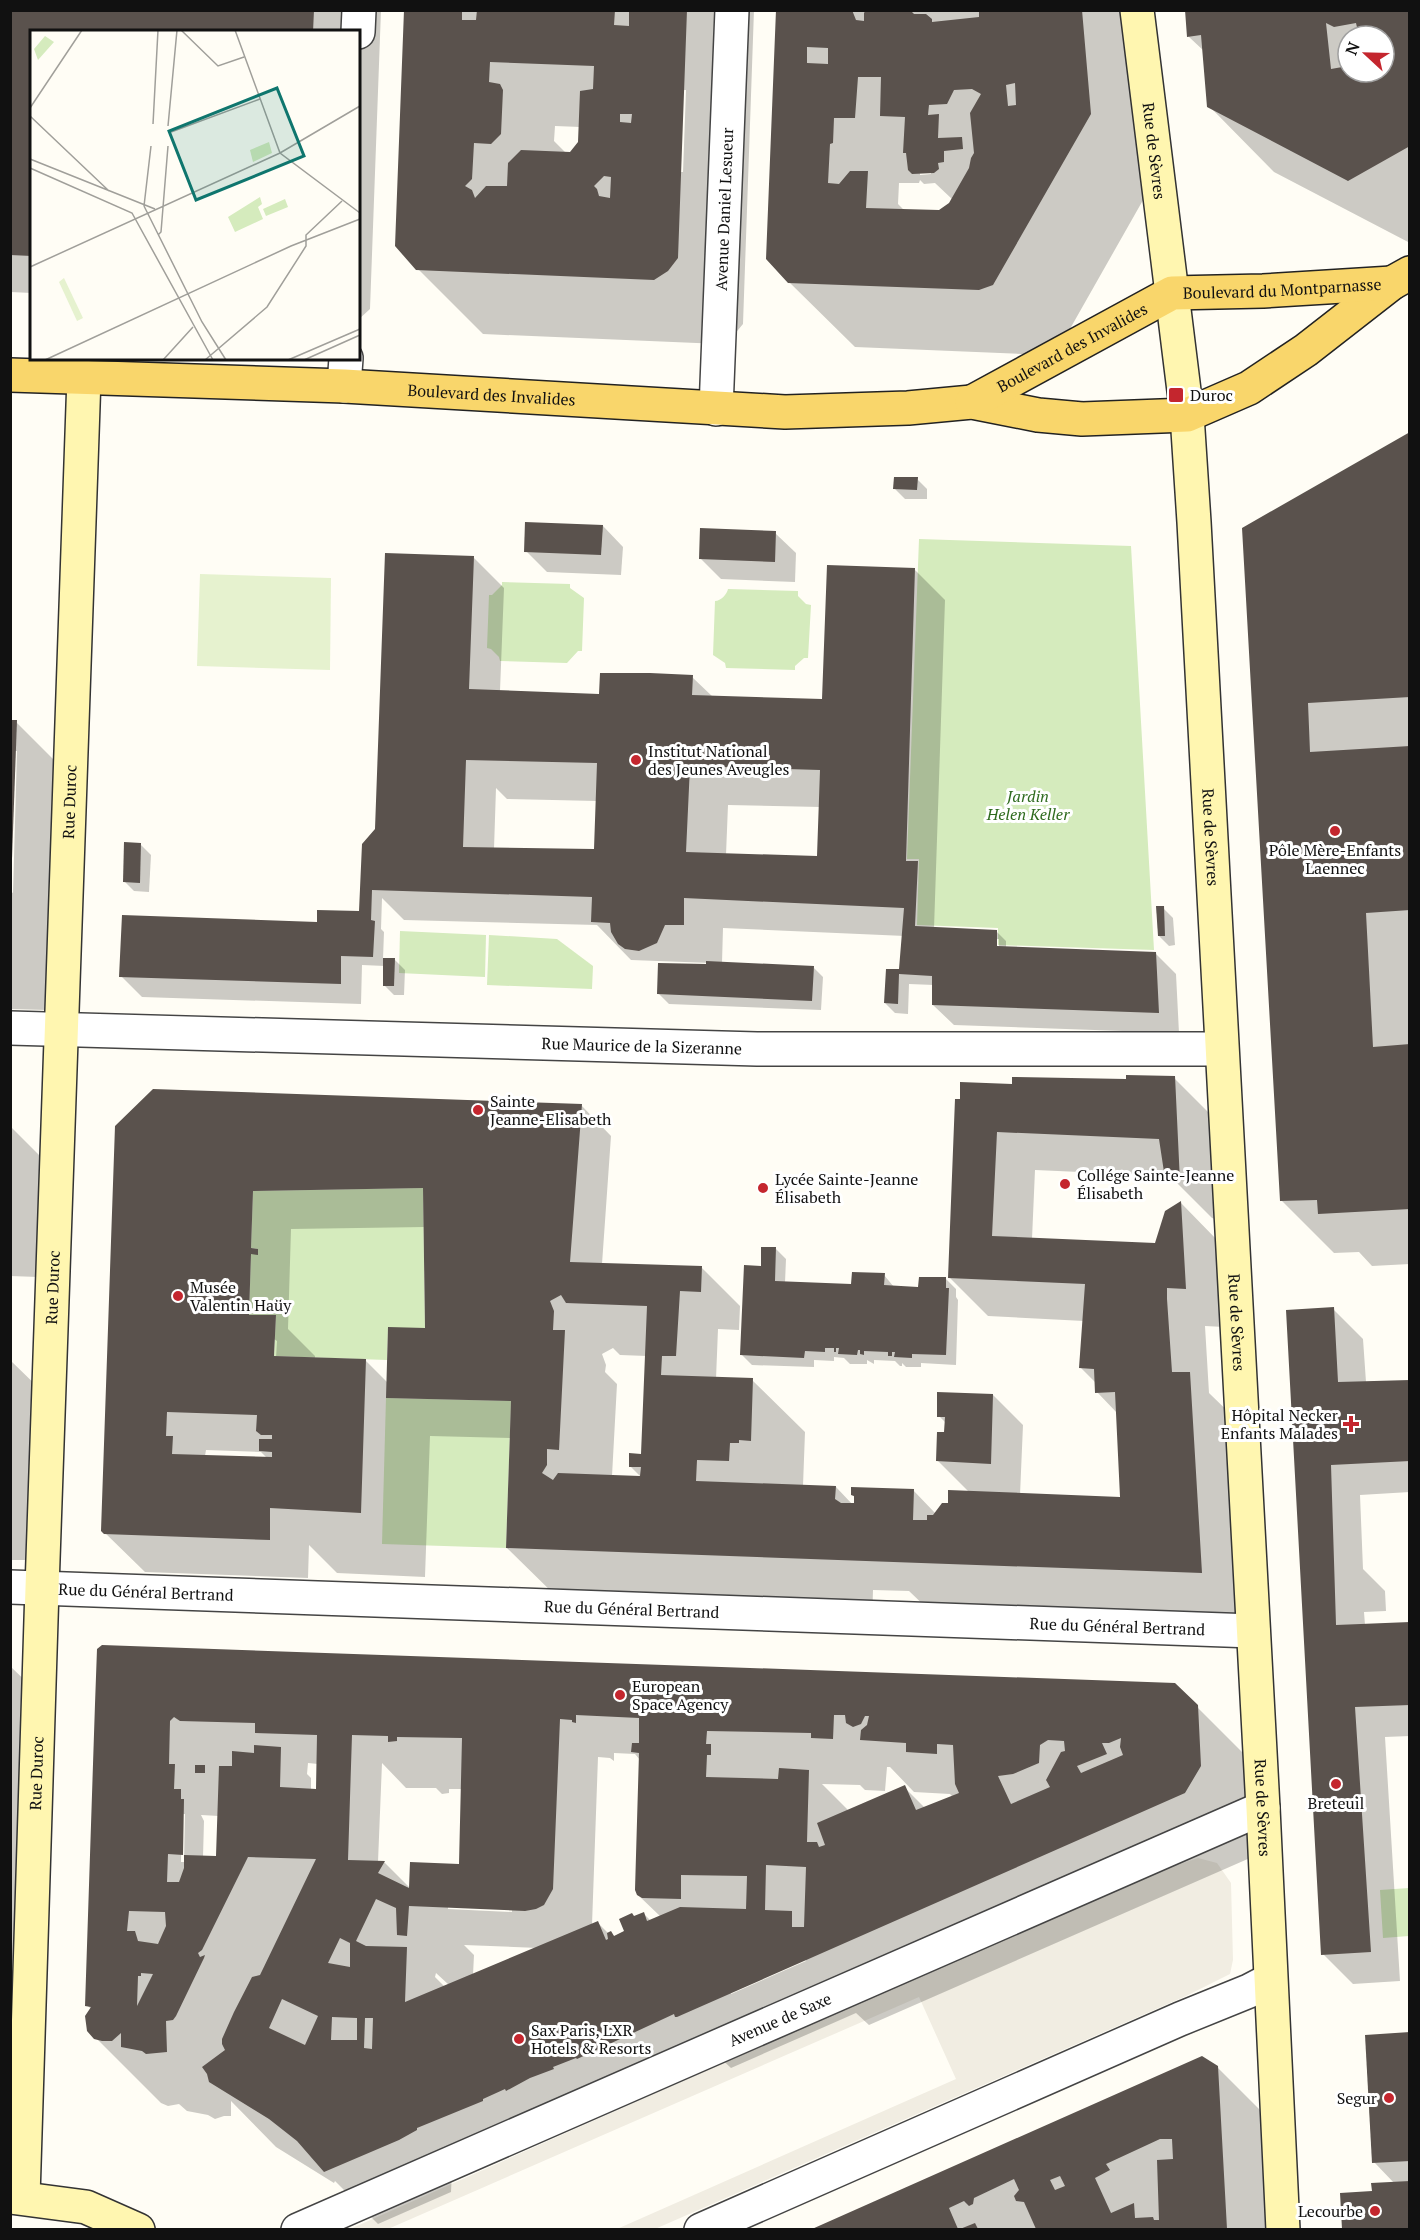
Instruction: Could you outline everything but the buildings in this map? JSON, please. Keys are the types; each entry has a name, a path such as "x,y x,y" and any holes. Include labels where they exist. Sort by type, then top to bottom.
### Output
{"main road":[{"name":"Rue de Sèvres","path":"1137,10 1187,415 1263,1808 1283,2229"},
{"name":"Boulevard du Montparnasse","path":"1172,293 1280,290 1401,278"},
{"name":"Boulevard du Montparnasse","path":"1187,415 1249,388 1306,350 1401,278"},
{"name":"Boulevard des Invalides","path":"972,402 1172,293"},
{"name":"Boulevard des Invalides","path":"10,375 84,377 345,372 572,398 716,409 816,412 908,408 972,402 1038,415 1082,419 1187,415"},
{"name":"Rue Duroc","path":"17,2197 26,1587 61,1030 84,377"},
{"path":"17,2197 86,2207 138,2229"}],"street":[{"path":"358,30 359,10"},
{"name":"Avenue Daniel Lesueur","path":"716,409 732,10"},
{"name":"Rue Maurice de la Sizeranne","path":"10,1028 757,1049 1221,1049"},
{"name":"Rue du Général Bertrand","path":"26,1587 1253,1631"},
{"name":"Avenue de Saxe","path":"298,2229 1263,1808"},
{"path":"700,2229 1270,1980"}],"green space":[{"name":"Jardin Helen Keller","path":"919,539 1131,546 1154,950 998,945 998,928 917,925 919,859 907,859"},
{"path":"200,574 331,578 330,670 197,666"},
{"path":"502,582 570,584 570,588 584,598 582,651 578,651 567,663 500,661 491,649 487,648 489,595 492,595 502,585"},
{"path":"728,589 798,591 798,596 806,604 811,605 808,658 804,658 795,666 795,670 726,668 725,663 713,655 715,601 723,597"},
{"path":"400,931 486,935 485,977 399,973"},
{"path":"489,935 557,939 593,966 592,989 487,985"},
{"path":"423,1188 425,1328 388,1328 387,1360 274,1356 276,1316 249,1315 251,1254 258,1254 258,1249 251,1248 253,1191"},
{"path":"386,1398 511,1401 506,1548 382,1544"},
{"path":"1409,1888 1409,1936 1383,1938 1380,1890"}],"shaded area":[{"path":"1198,1858 1217,1863 1231,1883 1233,1960 1230,1974 1186,1996 655,2229 617,2229 956,2079 919,1997 388,2229 348,2230 1142,1877"}],"place":[{"name":"Duroc","path":"1176,395"},
{"name":"Institut National des Jeunes Aveugles","path":"636,760"},
{"name":"Pôle Mère-Enfants Laennec","path":"1335,831"},
{"name":"Sainte Jeanne-Elisabeth","path":"478,1110"},
{"name":"Collége Sainte-Jeanne Élisabeth","path":"1065,1184"},
{"name":"Lycée Sainte-Jeanne Élisabeth","path":"763,1188"},
{"name":"Musée Valentin Haüy","path":"178,1296"},
{"name":"Hôpital Necker Enfants Malades","path":"1351,1424"},
{"name":"European Space Agency","path":"620,1695"},
{"name":"Breteuil","path":"1336,1784"},
{"name":"Sax Paris, LXR Hotels & Resorts","path":"519,2039"},
{"name":"Segur","path":"1389,2098"},
{"name":"Lecourbe","path":"1375,2211"}]}
